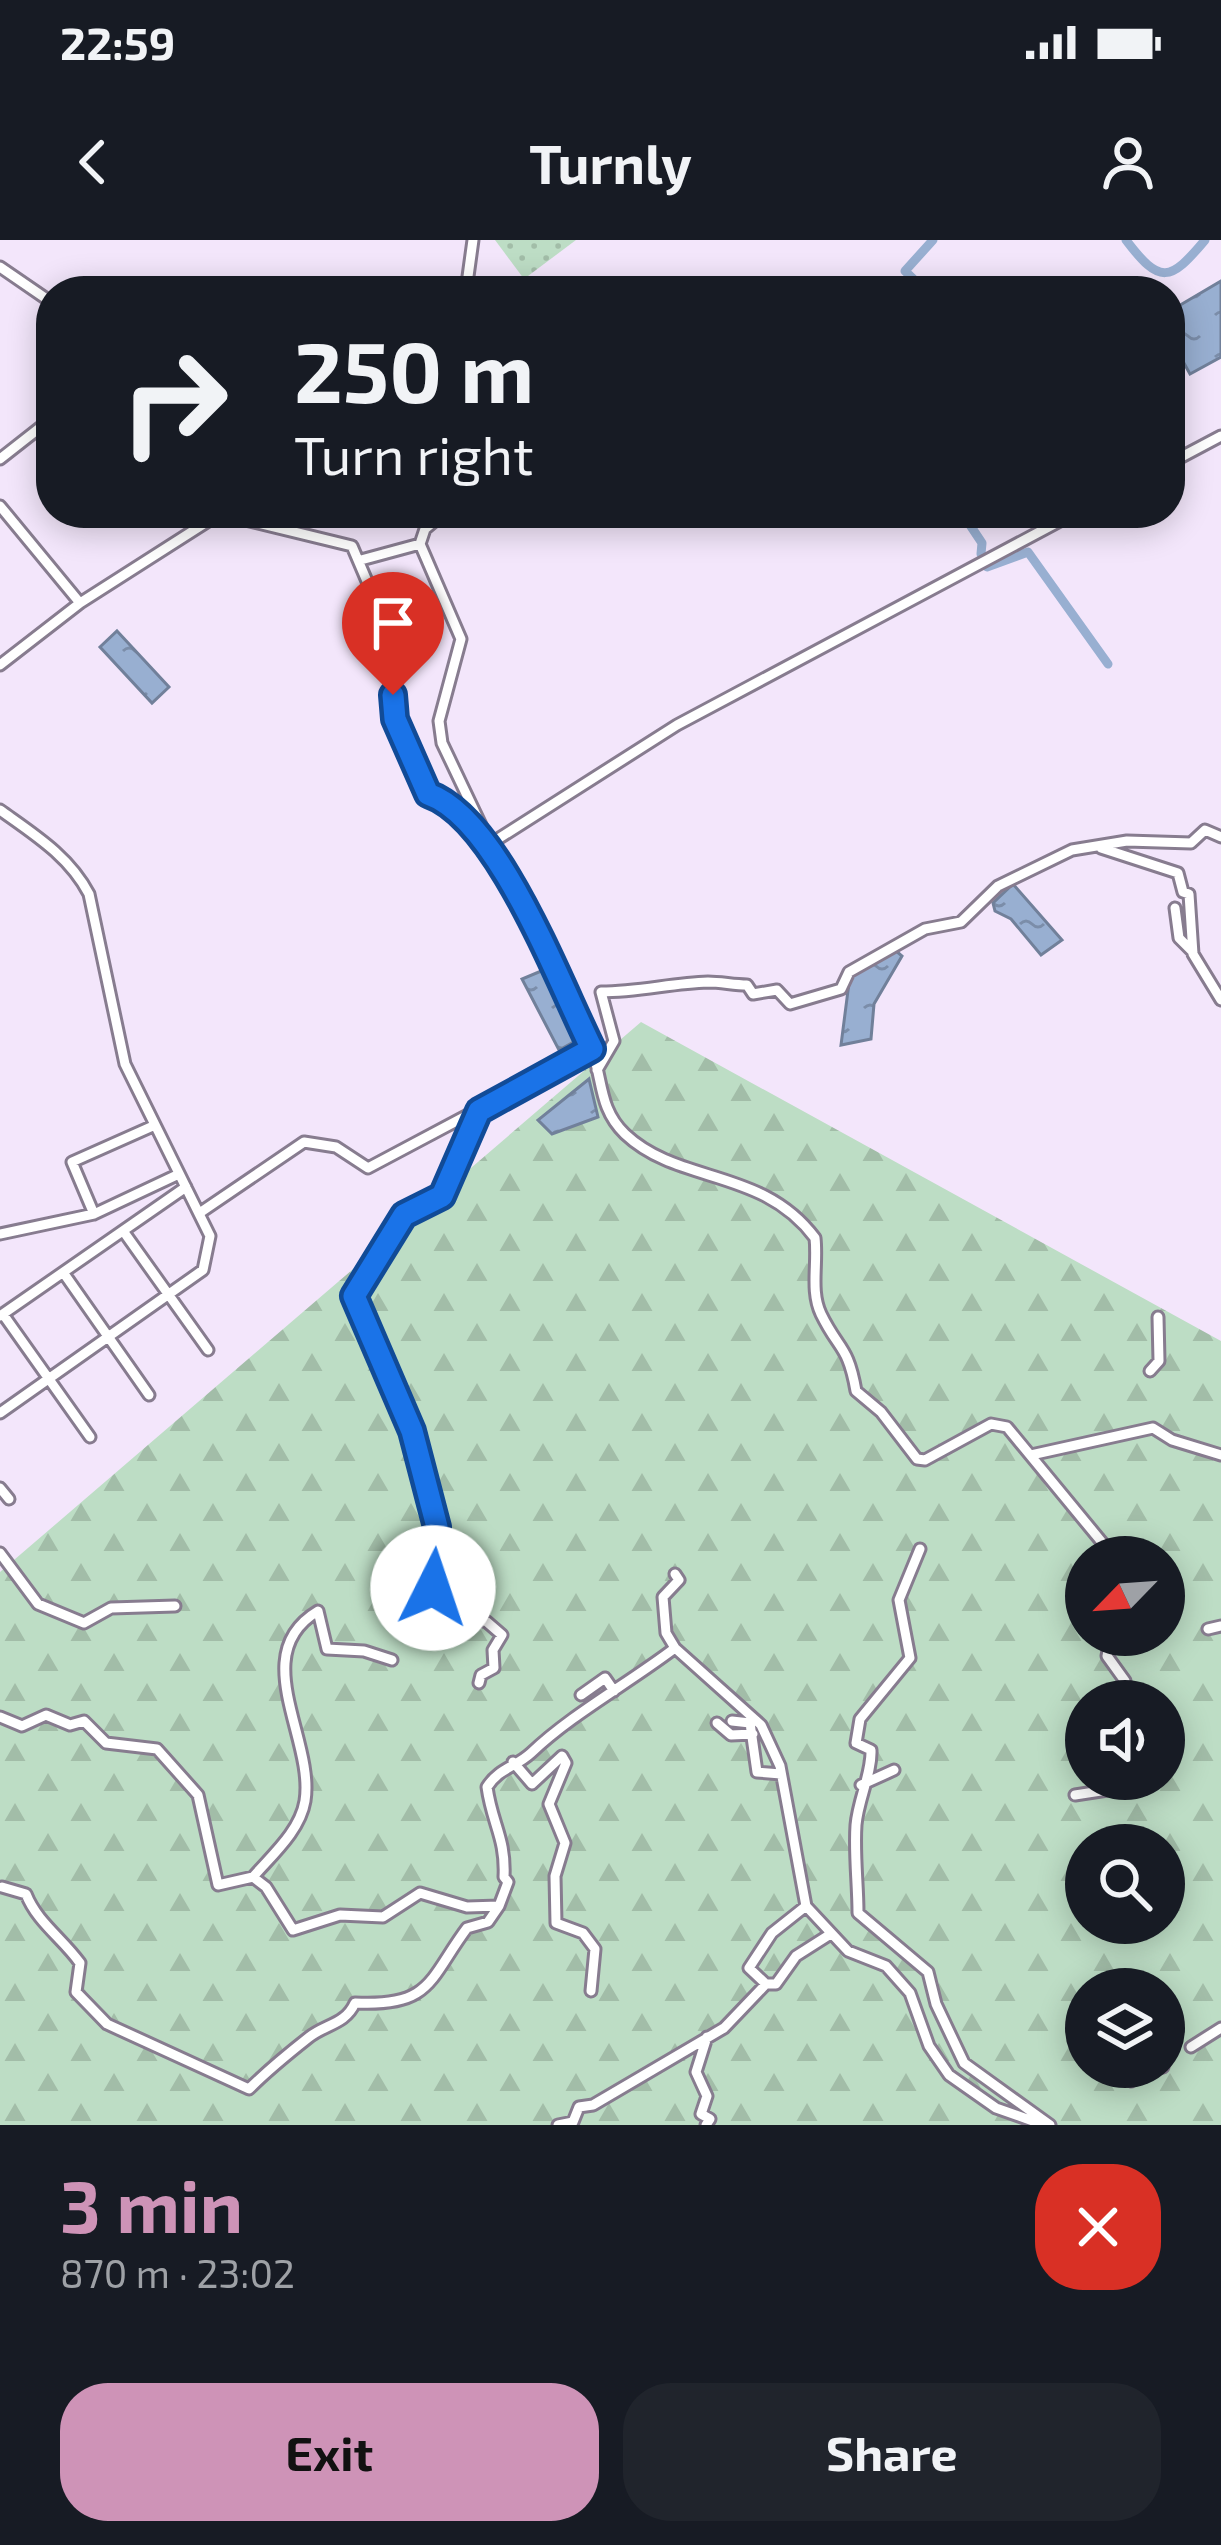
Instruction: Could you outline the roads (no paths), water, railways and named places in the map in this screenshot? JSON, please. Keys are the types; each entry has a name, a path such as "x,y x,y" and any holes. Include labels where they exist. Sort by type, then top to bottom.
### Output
{"street":[{"path":"468,276 473,240"},
{"path":"0,267 36,292"},
{"path":"0,459 36,431"},
{"path":"1185,455 1221,436"},
{"path":"0,506 80,603"},
{"path":"0,665 80,603 197,528"},
{"path":"293,528 352,546 362,560 395,667 395,719 428,794 449,802 490,844"},
{"path":"426,528 419,544 461,639 439,721 442,743 592,1049 603,1103 628,1137 720,1179 740,1180 791,1212 810,1232 818,1257 814,1291 822,1315 849,1353 856,1391 881,1412 917,1459 925,1460 992,1424 1006,1427 1097,1536"},
{"path":"490,844 677,725 1047,528"},
{"path":"362,560 419,544"},
{"path":"0,810 49,845 77,872 89,894 125,1064 201,1212 210,1252 203,1270 0,1414"},
{"path":"597,1070 614,1041 601,992 647,993 673,984 714,982 747,985 753,994 777,990 790,1004 819,998 841,989 849,972 925,928 961,922 1011,879 1089,846 1191,843 1205,830 1221,837"},
{"path":"1089,846 1140,857 1178,873 1183,892 1189,894 1192,952"},
{"path":"1174,908 1179,938 1221,1000"},
{"path":"201,1212 304,1142 336,1147 368,1168 592,1049"},
{"path":"479,1111 442,1196 404,1215 354,1296 412,1431 437,1527 428,1564 433,1588 445,1609 487,1622 502,1635 493,1650 494,1669 484,1672 479,1683"},
{"path":"94,1214 72,1162 153,1126"},
{"path":"0,1234 94,1214 179,1174"},
{"path":"90,1436 3,1316 186,1187"},
{"path":"126,1235 208,1350"},
{"path":"65,1275 148,1396"},
{"path":"1150,1371 1159,1361 1158,1317"},
{"path":"1030,1455 1153,1428 1172,1440 1221,1454"},
{"path":"0,1489 9,1499"},
{"path":"920,1550 899,1600 910,1658 860,1719 856,1743 871,1750 872,1764 861,1785 856,1827 858,1913 928,1972 936,2004 964,2063 1047,2125"},
{"path":"0,1553 38,1604 84,1623 111,1608 175,1606"},
{"path":"675,1574 679,1580 663,1597 666,1633 675,1648 761,1725 781,1774 806,1906 848,1951 886,1966 910,1993 929,2046 950,2075 996,2108 1047,2125"},
{"path":"0,1717 22,1726 46,1715 70,1725 84,1721 106,1743 157,1749 198,1796 218,1885 253,1877 295,1828 305,1800 284,1687 286,1651 295,1629 318,1611 327,1649 364,1651 392,1660"},
{"path":"1208,1629 1221,1626"},
{"path":"2,1887 26,1894 34,1915 65,1941 80,1963 76,1992 107,2024 249,2089 278,2070 304,2040 350,2014 356,2002 380,2004 424,1990 439,1977 467,1928 488,1922 508,1886 506,1842 490,1817 487,1787 513,1762 530,1754 550,1730 675,1648"},
{"path":"581,1695 605,1678 614,1691"},
{"path":"732,1720 750,1723 757,1772 781,1774"},
{"path":"717,1723 731,1735 753,1734"},
{"path":"513,1762 532,1784 562,1756 566,1763 549,1804 565,1843 553,1901 556,1923 583,1933 595,1949 591,1991"},
{"path":"861,1785 894,1770"},
{"path":"253,1877 266,1887 293,1930 340,1915 383,1917 420,1893 467,1907 500,1906"},
{"path":"806,1906 772,1933 748,1968 766,1984 776,1984 796,1956 830,1935"},
{"path":"558,2125 573,2122 579,2108 593,2105 724,2028 766,1984"},
{"path":"1191,2047 1221,2028"},
{"path":"706,2125 710,2119 701,2114 707,2096 696,2072 707,2037"}],"water":[{"path":"1221,281 1221,357 1190,374 1185,365 1185,302"},
{"path":"117,631 169,687 152,703 100,647"},
{"path":"1013,884 1062,940 1041,955 1011,919 995,911 993,903"},
{"path":"895,950 902,956 874,1004 871,1039 841,1045 850,975"},
{"path":"546,969 581,1038 559,1050 522,979"},
{"path":"589,1079 598,1117 552,1134 538,1120"}],"waterway":[{"path":"910,276 905,271 933,240"},
{"path":"1126,240 1148,265 1165,273 1183,264 1205,240"},
{"path":"972,528 982,543 981,554"},
{"path":"987,567 1028,552 1108,664"}]}
